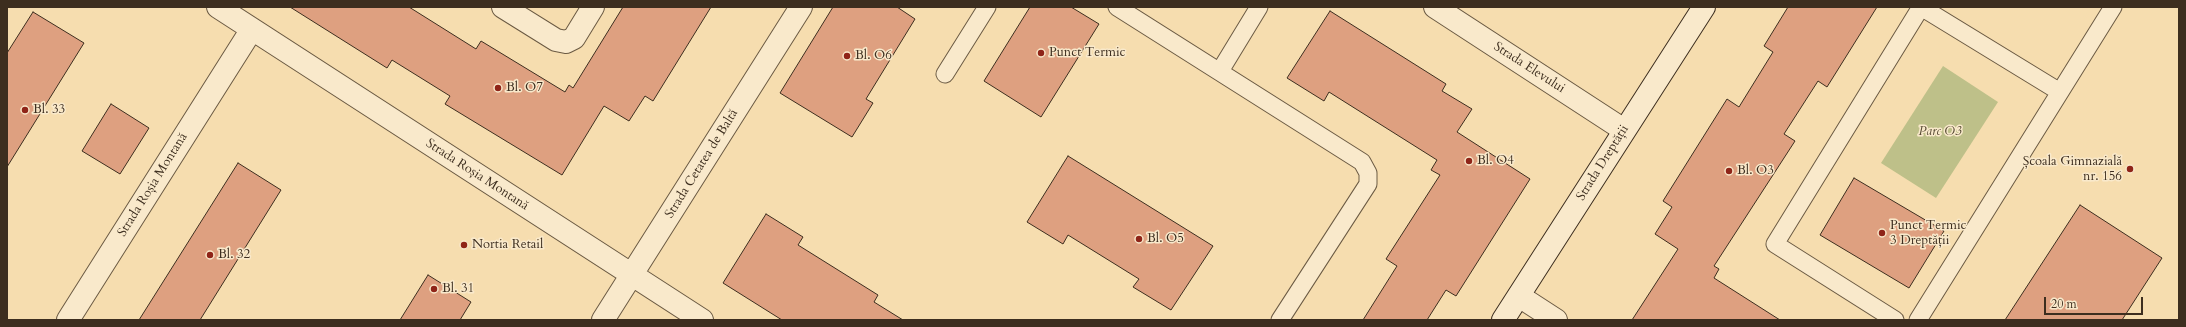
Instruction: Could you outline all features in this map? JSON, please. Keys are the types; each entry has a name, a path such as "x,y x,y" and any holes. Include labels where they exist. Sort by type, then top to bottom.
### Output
{"street":[{"name":"Strada Roșia Montană","path":"218,7 702,320"},
{"path":"503,7 556,40 566,42 574,38 593,7"},
{"name":"Strada Cetatea de Baltă","path":"603,320 801,7"},
{"name":"Strada Elevului","path":"1434,7 1624,130"},
{"name":"Strada Dreptății","path":"1503,320 1704,7"},
{"name":"Strada Roșia Montană","path":"68,320 252,29"},
{"path":"1519,296 1556,320"}],"lane":[{"path":"945,74 987,7"},
{"path":"1118,7 1362,162 1368,173 1368,184 1280,320"},
{"path":"1220,71 1259,7"},
{"path":"1895,320 1774,244 1921,7 2060,92"},
{"path":"1918,320 2113,7"}],"green space":[{"name":"Parc O3","path":"1943,66 1998,102 1936,198 1881,163"}],"building":[{"name":"Bl. O7","path":"290,7 409,7 476,49 481,41 565,92 569,85 573,88 623,7 711,7 653,101 645,96 629,121 604,106 562,175 445,104 450,96 392,60 387,68"},
{"name":"Bl. O6","path":"833,7 897,7 915,19 866,99 873,103 852,137 780,93"},
{"name":"Punct Termic","path":"1030,7 1071,7 1099,24 1041,117 984,81"},
{"name":"Bl. O3","path":"1788,7 1877,7 1827,87 1818,81 1784,134 1795,141 1714,266 1719,269 1714,278 1780,320 1632,320 1678,249 1655,234 1672,207 1663,201 1727,99 1739,107 1773,52 1764,46"},
{"name":"Bl. O4","path":"1330,11 1446,84 1442,91 1472,109 1457,132 1530,179 1456,296 1446,290 1427,320 1363,320 1397,266 1386,259 1440,175 1431,170 1437,160 1329,92 1324,101 1287,78"},
{"name":"Bl. 33","path":"33,12 84,43 7,167 7,53"},
{"path":"111,104 149,128 120,174 82,151"},
{"name":"Bl. O5","path":"1068,156 1213,246 1171,310 1133,287 1139,279 1068,235 1063,244 1027,222"},
{"name":"Bl. 32","path":"238,163 281,190 200,320 139,320"},
{"name":"Punct Termic 3 Dreptății","path":"1854,178 1944,231 1909,288 1820,235"},
{"path":"2080,205 2162,258 2122,320 2005,320"},
{"path":"766,214 803,237 798,245 878,295 874,302 903,320 782,320 723,283"},
{"name":"Bl. 31","path":"428,275 471,302 460,320 400,320"}],"place":[{"name":"Punct Termic","path":"1041,53"},
{"name":"Bl. O6","path":"847,56"},
{"name":"Bl. O7","path":"498,88"},
{"name":"Bl. 33","path":"25,110"},
{"name":"Bl. O4","path":"1469,161"},
{"name":"Școala Gimnazială nr. 156","path":"2130,169"},
{"name":"Bl. O3","path":"1729,171"},
{"name":"Punct Termic 3 Dreptății","path":"1882,233"},
{"name":"Bl. O5","path":"1139,239"},
{"name":"Nortia Retail","path":"464,245"},
{"name":"Bl. 32","path":"210,255"},
{"name":"Bl. 31","path":"434,289"}]}
